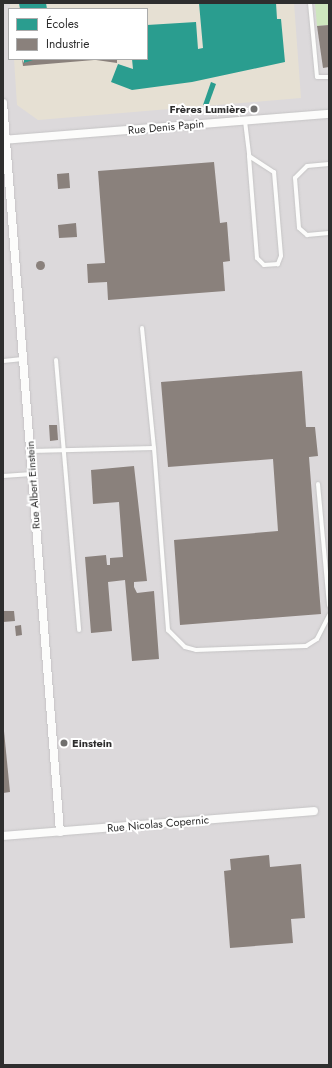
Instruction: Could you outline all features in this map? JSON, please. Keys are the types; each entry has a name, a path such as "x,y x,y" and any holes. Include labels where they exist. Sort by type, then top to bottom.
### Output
{"street":[{"name":"Rue Albert Einstein","path":"3,103 4,140 24,359 60,832"},
{"name":"Rue Denis Papin","path":"4,140 329,114"},
{"name":"Rue Nicolas Copernic","path":"3,836 314,811"}],"lane":[{"path":"310,3 317,77 329,77"},
{"path":"246,120 257,258 264,265 278,264 281,256 274,172 249,156"},
{"path":"329,164 307,166 295,178 299,228 308,235 329,233"},
{"path":"142,328 154,448 168,630 176,640 196,650 306,646 317,639 329,615"},
{"path":"3,361 24,359"},
{"path":"56,360 65,450 79,630"},
{"path":"31,451 154,448"},
{"path":"3,476 32,474"},
{"path":"318,484 329,606"}],"shaded area":[{"path":"3,3 329,3 329,1065 3,1065"},
{"path":"10,3 294,3 301,98 38,120 17,105 14,60 148,60 148,8 10,8"}],"green space":[{"path":"315,3 329,3 329,25 317,26"}],"building: Écoles":[{"path":"19,3 46,3 47,8 20,8"},
{"path":"199,3 276,3 277,19 281,19 285,62 192,82 132,90 111,82 118,64 133,69 132,60 148,60 148,25 196,22 198,49 203,48"},
{"path":"24,60 34,60 34,62 24,63"},
{"path":"211,82 216,84 208,106 203,105"}],"building: Industrie":[{"path":"329,25 329,67 323,68 317,26"},
{"path":"22,60 24,63 33,60 94,60 23,66"},
{"path":"96,60 117,60 117,63"},
{"path":"214,162 220,223 227,222 230,261 223,262 225,291 108,300 107,282 88,283 87,264 105,263 98,171"},
{"path":"69,173 70,188 58,189 57,174"},
{"path":"76,223 77,237 59,238 58,225"},
{"path":"40,260 45,265 40,270 35,265"},
{"path":"302,371 306,427 315,427 318,456 309,457 321,614 180,625 174,540 278,531 273,459 168,467 161,382"},
{"path":"49,425 57,425 58,440 50,441"},
{"path":"134,466 147,581 134,582 134,587 137,593 154,591 159,659 132,661 125,580 108,582 112,631 91,633 85,557 106,555 107,565 110,565 110,558 123,557 119,502 93,504 91,470"},
{"path":"3,611 14,611 15,621 3,622"},
{"path":"21,625 22,635 16,636 15,626"},
{"path":"3,721 10,792 3,793"},
{"path":"269,855 270,867 301,864 305,918 291,919 293,943 230,948 224,871 231,870 230,859"}],"place":[{"name":"Frères Lumière","path":"254,109"},
{"name":"Einstein","path":"64,743"}]}
